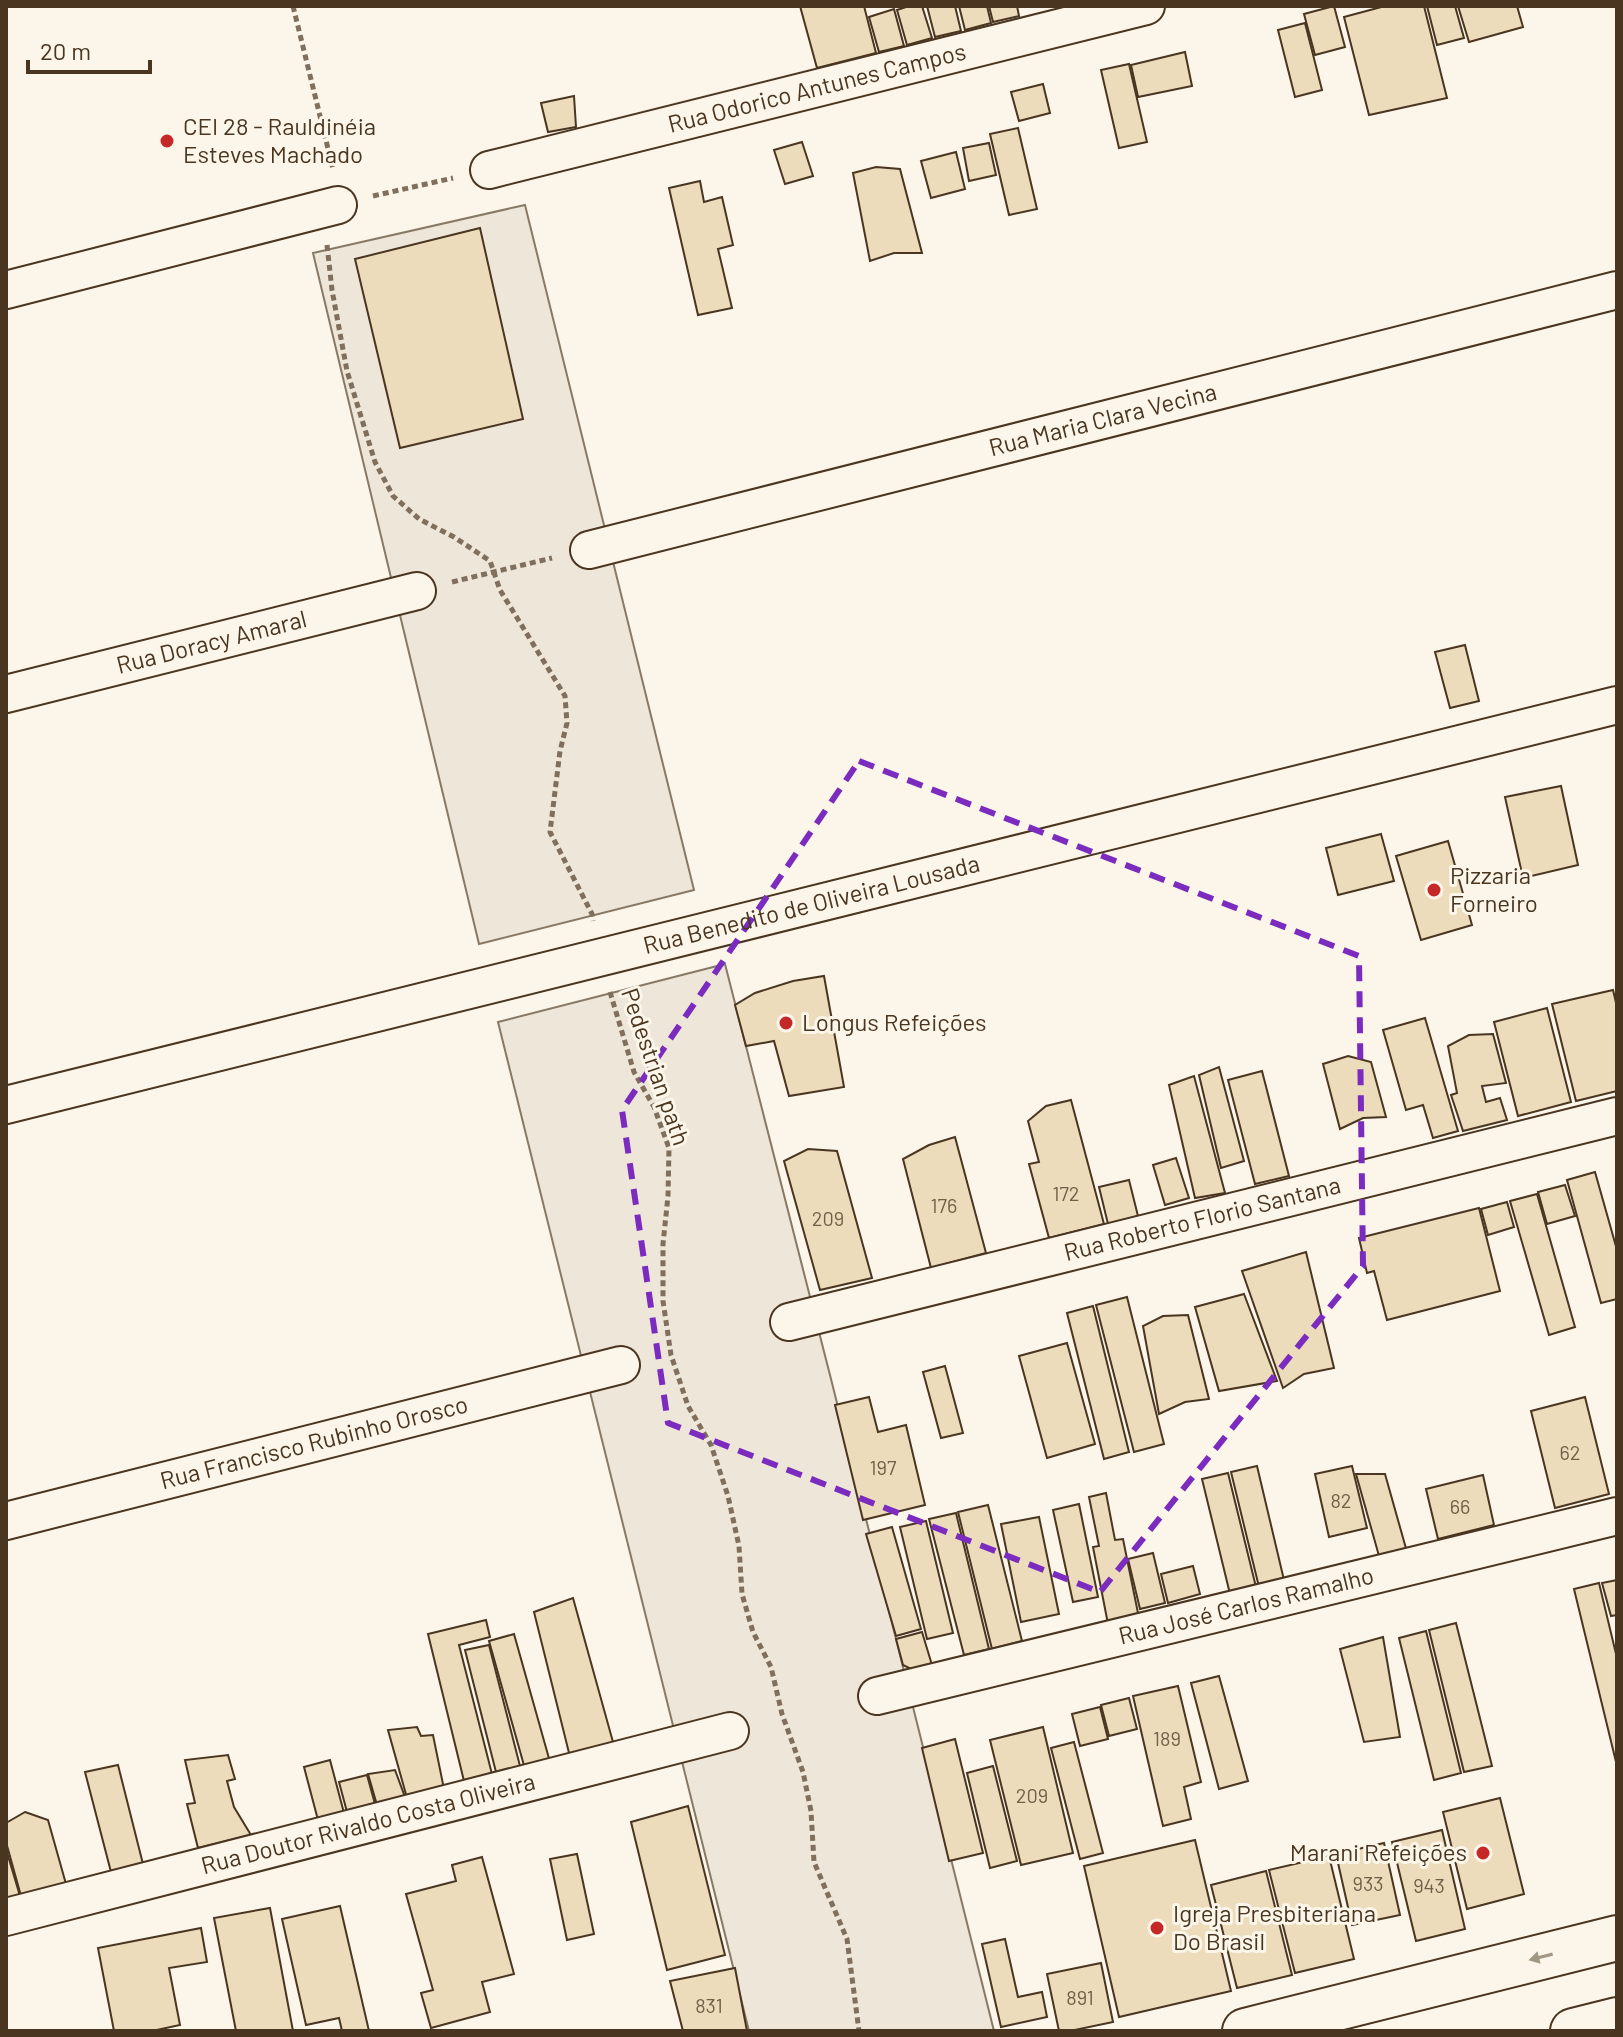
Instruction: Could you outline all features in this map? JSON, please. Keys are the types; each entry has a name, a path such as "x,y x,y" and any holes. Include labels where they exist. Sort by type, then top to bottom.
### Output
{"main road":[{"path":"1245,2031 1617,1938"},
{"path":"1573,2031 1617,2020"}],"street":[{"name":"Rua Odorico Antunes Campos","path":"489,170 1146,6"},
{"path":"6,290 337,192"},
{"name":"Rua Maria Clara Vecina","path":"589,550 1617,290"},
{"name":"Rua Doracy Amaral","path":"6,694 417,591"},
{"name":"Rua Benedito de Oliveira Lousada","path":"6,1105 1617,705"},
{"name":"Rua Roberto Florio Santana","path":"789,1322 1617,1116"},
{"name":"Rua Francisco Rubinho Orosco","path":"6,1521 621,1365"},
{"name":"Rua José Carlos Ramalho","path":"877,1696 1617,1516"},
{"name":"Rua Doutor Rivaldo Costa Oliveira","path":"6,1917 730,1731"}],"path":[{"path":"293,6 337,192 489,170"},
{"name":"Pedestrian path","path":"337,192 327,245 332,290 347,371 375,462 393,496 419,519 490,561 500,590 565,696 567,723 560,751 550,832 592,914 598,957 634,1072 654,1107 669,1148 663,1301 671,1355 688,1406 711,1445 728,1496 739,1546 742,1594 753,1632 771,1667 782,1714 803,1772 811,1811 814,1862 847,1939 859,2031"},
{"path":"417,591 589,550"}],"highlighted area":[{"path":"859,761 1359,956 1363,1266 1100,1592 668,1423 622,1110"}],"shaded area":[{"path":"525,205 694,890 479,944 313,253"},
{"path":"725,964 994,2031 749,2031 498,1022"}],"building":[{"path":"800,6 864,6 876,53 817,68"},
{"path":"922,6 932,38 907,45 897,10"},
{"path":"927,6 955,6 961,31 935,37"},
{"path":"959,6 987,6 991,23 965,30"},
{"path":"989,6 1017,6 1019,16 993,22"},
{"path":"1334,6 1345,47 1315,55 1304,14"},
{"path":"1385,6 1424,6 1447,98 1369,115 1344,17"},
{"path":"1427,6 1455,6 1464,38 1437,45"},
{"path":"1458,6 1517,6 1523,27 1469,42"},
{"path":"894,9 904,46 879,52 869,17"},
{"path":"1305,23 1322,90 1295,97 1278,30"},
{"path":"1185,52 1192,86 1138,97 1131,65"},
{"path":"1129,64 1147,142 1119,148 1101,70"},
{"path":"1043,84 1050,113 1019,121 1011,92"},
{"path":"574,96 576,127 548,132 541,103"},
{"path":"1018,128 1037,209 1009,215 990,134"},
{"path":"802,142 813,176 785,184 774,150"},
{"path":"989,143 996,175 969,181 963,148"},
{"path":"956,152 965,189 931,198 921,161"},
{"path":"876,167 900,169 922,253 894,253 870,261 853,173"},
{"path":"700,181 704,202 722,197 733,245 718,249 732,308 698,315 669,188"},
{"path":"480,228 523,419 400,448 355,259"},
{"path":"1465,645 1479,701 1450,708 1435,652"},
{"path":"1561,786 1578,865 1523,878 1505,797"},
{"path":"1381,834 1394,881 1338,895 1326,848"},
{"name":"Pizzaria Forneiro","path":"1448,841 1472,925 1421,940 1396,856"},
{"name":"Longus Refeições","path":"824,976 844,1087 789,1096 774,1041 746,1046 735,1005 755,993 793,981"},
{"path":"1613,990 1617,1007 1617,1091 1576,1101 1552,1004"},
{"path":"1547,1008 1571,1102 1518,1116 1494,1022"},
{"path":"1425,1018 1458,1131 1433,1138 1423,1105 1406,1110 1383,1030"},
{"path":"1493,1034 1506,1083 1482,1086 1486,1102 1500,1098 1507,1120 1463,1131 1451,1095 1457,1093 1448,1046 1469,1035"},
{"path":"1348,1056 1371,1062 1386,1117 1363,1118 1340,1129 1323,1064"},
{"path":"1219,1067 1244,1161 1221,1168 1199,1075"},
{"path":"1262,1071 1289,1176 1255,1184 1228,1080"},
{"path":"1194,1076 1225,1193 1195,1198 1169,1085"},
{"path":"1071,1100 1104,1224 1049,1238 1029,1164 1039,1162 1028,1121 1046,1106"},
{"path":"955,1137 986,1253 931,1268 903,1159 929,1145"},
{"path":"808,1149 837,1151 872,1278 820,1290 784,1161"},
{"path":"1176,1158 1189,1198 1165,1205 1153,1165"},
{"path":"1595,1172 1617,1250 1617,1299 1601,1303 1567,1180"},
{"path":"1129,1180 1138,1216 1108,1224 1099,1187"},
{"path":"1565,1185 1575,1216 1547,1224 1538,1192"},
{"path":"1537,1194 1575,1327 1549,1335 1510,1201"},
{"path":"1507,1202 1514,1227 1488,1235 1481,1209"},
{"path":"1479,1208 1500,1291 1387,1320 1374,1271 1367,1273 1359,1238"},
{"path":"1306,1252 1334,1368 1304,1374 1283,1388 1242,1271"},
{"path":"1244,1294 1277,1381 1219,1391 1195,1307"},
{"path":"1127,1297 1164,1444 1134,1452 1096,1305"},
{"path":"1093,1306 1129,1452 1104,1459 1067,1313"},
{"path":"1188,1315 1209,1399 1185,1402 1159,1414 1143,1326 1163,1316"},
{"path":"1067,1343 1095,1444 1047,1458 1019,1356"},
{"path":"945,1366 963,1433 941,1438 923,1372"},
{"path":"869,1397 878,1432 906,1425 925,1505 863,1520 835,1405"},
{"path":"1585,1397 1609,1494 1555,1508 1531,1411"},
{"path":"1257,1466 1284,1580 1259,1587 1231,1472"},
{"path":"1352,1466 1367,1528 1329,1537 1315,1474"},
{"path":"1228,1473 1256,1587 1230,1594 1202,1479"},
{"path":"1356,1474 1385,1474 1407,1552 1379,1556"},
{"path":"1483,1475 1494,1525 1438,1539 1426,1489"},
{"path":"1106,1493 1115,1540 1123,1539 1139,1618 1108,1624 1093,1547 1099,1546 1089,1497"},
{"path":"1079,1504 1098,1597 1073,1602 1053,1510"},
{"path":"988,1505 1022,1641 992,1649 958,1512"},
{"path":"956,1513 989,1649 964,1655 929,1519"},
{"path":"1039,1517 1059,1614 1021,1622 1001,1524"},
{"path":"926,1521 953,1633 927,1639 900,1527"},
{"path":"892,1527 921,1629 896,1636 866,1534"},
{"path":"1153,1553 1165,1603 1140,1609 1128,1559"},
{"path":"1193,1566 1200,1594 1168,1603 1161,1574"},
{"path":"1617,1580 1617,1615 1611,1616 1602,1583"},
{"path":"1599,1583 1617,1658 1617,1766 1574,1589"},
{"path":"573,1598 613,1742 570,1757 534,1612"},
{"path":"486,1620 490,1637 459,1645 492,1774 464,1781 428,1634"},
{"path":"1456,1623 1492,1766 1464,1772 1429,1630"},
{"path":"1426,1631 1461,1773 1434,1780 1399,1638"},
{"path":"922,1632 932,1665 913,1670 903,1665 896,1639"},
{"path":"514,1634 550,1762 525,1769 489,1641"},
{"path":"1383,1637 1400,1737 1364,1742 1340,1649"},
{"path":"489,1645 521,1770 497,1776 465,1650"},
{"path":"1219,1676 1248,1781 1219,1789 1191,1683"},
{"path":"1178,1686 1201,1782 1184,1787 1191,1819 1163,1826 1133,1696"},
{"path":"1129,1698 1137,1729 1109,1736 1101,1705"},
{"path":"1100,1707 1108,1739 1080,1746 1072,1714"},
{"path":"417,1727 421,1736 433,1735 444,1789 407,1798 388,1730"},
{"path":"1043,1727 1073,1853 1021,1865 990,1740"},
{"path":"955,1739 983,1853 949,1861 922,1748"},
{"path":"1074,1742 1103,1853 1080,1859 1051,1748"},
{"path":"228,1755 235,1779 227,1781 234,1807 251,1835 198,1848 187,1804 195,1803 185,1760"},
{"path":"330,1760 344,1813 318,1820 304,1767"},
{"path":"118,1765 143,1864 111,1872 85,1772"},
{"path":"993,1766 1017,1861 990,1868 967,1773"},
{"path":"395,1770 405,1797 377,1805 368,1774"},
{"path":"367,1775 375,1804 347,1812 339,1782"},
{"name":"Marani Refeições","path":"1500,1798 1524,1894 1467,1909 1443,1812"},
{"path":"688,1806 725,1955 667,1970 631,1822"},
{"path":"25,1812 48,1820 66,1884 21,1896 6,1842 6,1823"},
{"path":"1442,1830 1465,1929 1416,1941 1392,1842"},
{"name":"Igreja Presbiteriana Do Brasil","path":"1195,1840 1231,1991 1119,2017 1084,1866"},
{"path":"1384,1843 1400,1915 1352,1925 1336,1854"},
{"path":"6,1849 20,1896 6,1900"},
{"path":"577,1854 594,1934 567,1940 550,1859"},
{"path":"1329,1856 1354,1959 1295,1973 1269,1870"},
{"path":"482,1857 514,1974 482,1982 490,2012 431,2028 421,1993 433,1990 406,1894 456,1881 452,1865"},
{"path":"1266,1871 1292,1975 1237,1988 1211,1885"},
{"path":"340,1906 369,2031 342,2031 339,2018 306,2025 282,1919"},
{"path":"270,1908 293,2031 236,2031 214,1918"},
{"path":"201,1928 207,1962 169,1968 180,2025 152,2031 114,2031 98,1948"},
{"path":"1005,1939 1018,1997 1042,1992 1047,2017 1001,2027 982,1944"},
{"path":"1101,1963 1113,2022 1059,2031 1047,1974"},
{"path":"735,1968 747,2031 683,2031 670,1981"}],"place":[{"name":"CEI 28 - Rauldinéia Esteves Machado","path":"167,141"},
{"name":"Pizzaria Forneiro","path":"1434,890"},
{"name":"Longus Refeições","path":"786,1023"},
{"name":"Marani Refeições","path":"1483,1853"},
{"name":"Igreja Presbiteriana Do Brasil","path":"1157,1928"}]}
